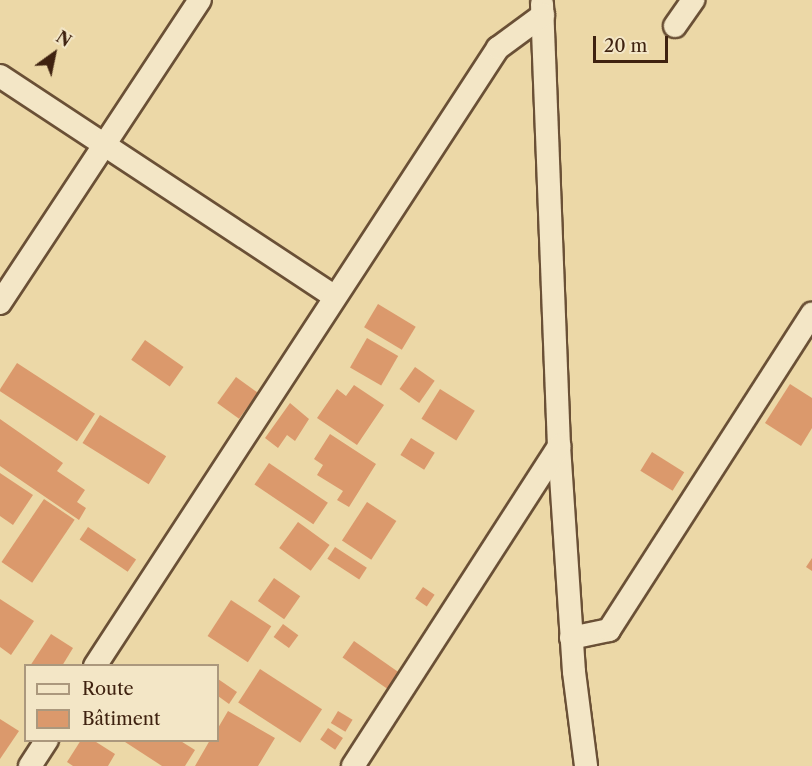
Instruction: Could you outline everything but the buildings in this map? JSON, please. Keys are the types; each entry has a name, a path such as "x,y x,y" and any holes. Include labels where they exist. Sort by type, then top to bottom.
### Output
{"street":[{"path":"0,303 200,0"},
{"path":"675,26 693,0"},
{"path":"96,664 334,296 498,48 542,7"},
{"path":"542,7 559,446 572,638 586,766"},
{"path":"0,76 334,296"},
{"path":"572,638 609,630 811,317"},
{"path":"353,766 559,446"},
{"path":"30,766 46,742"}]}
